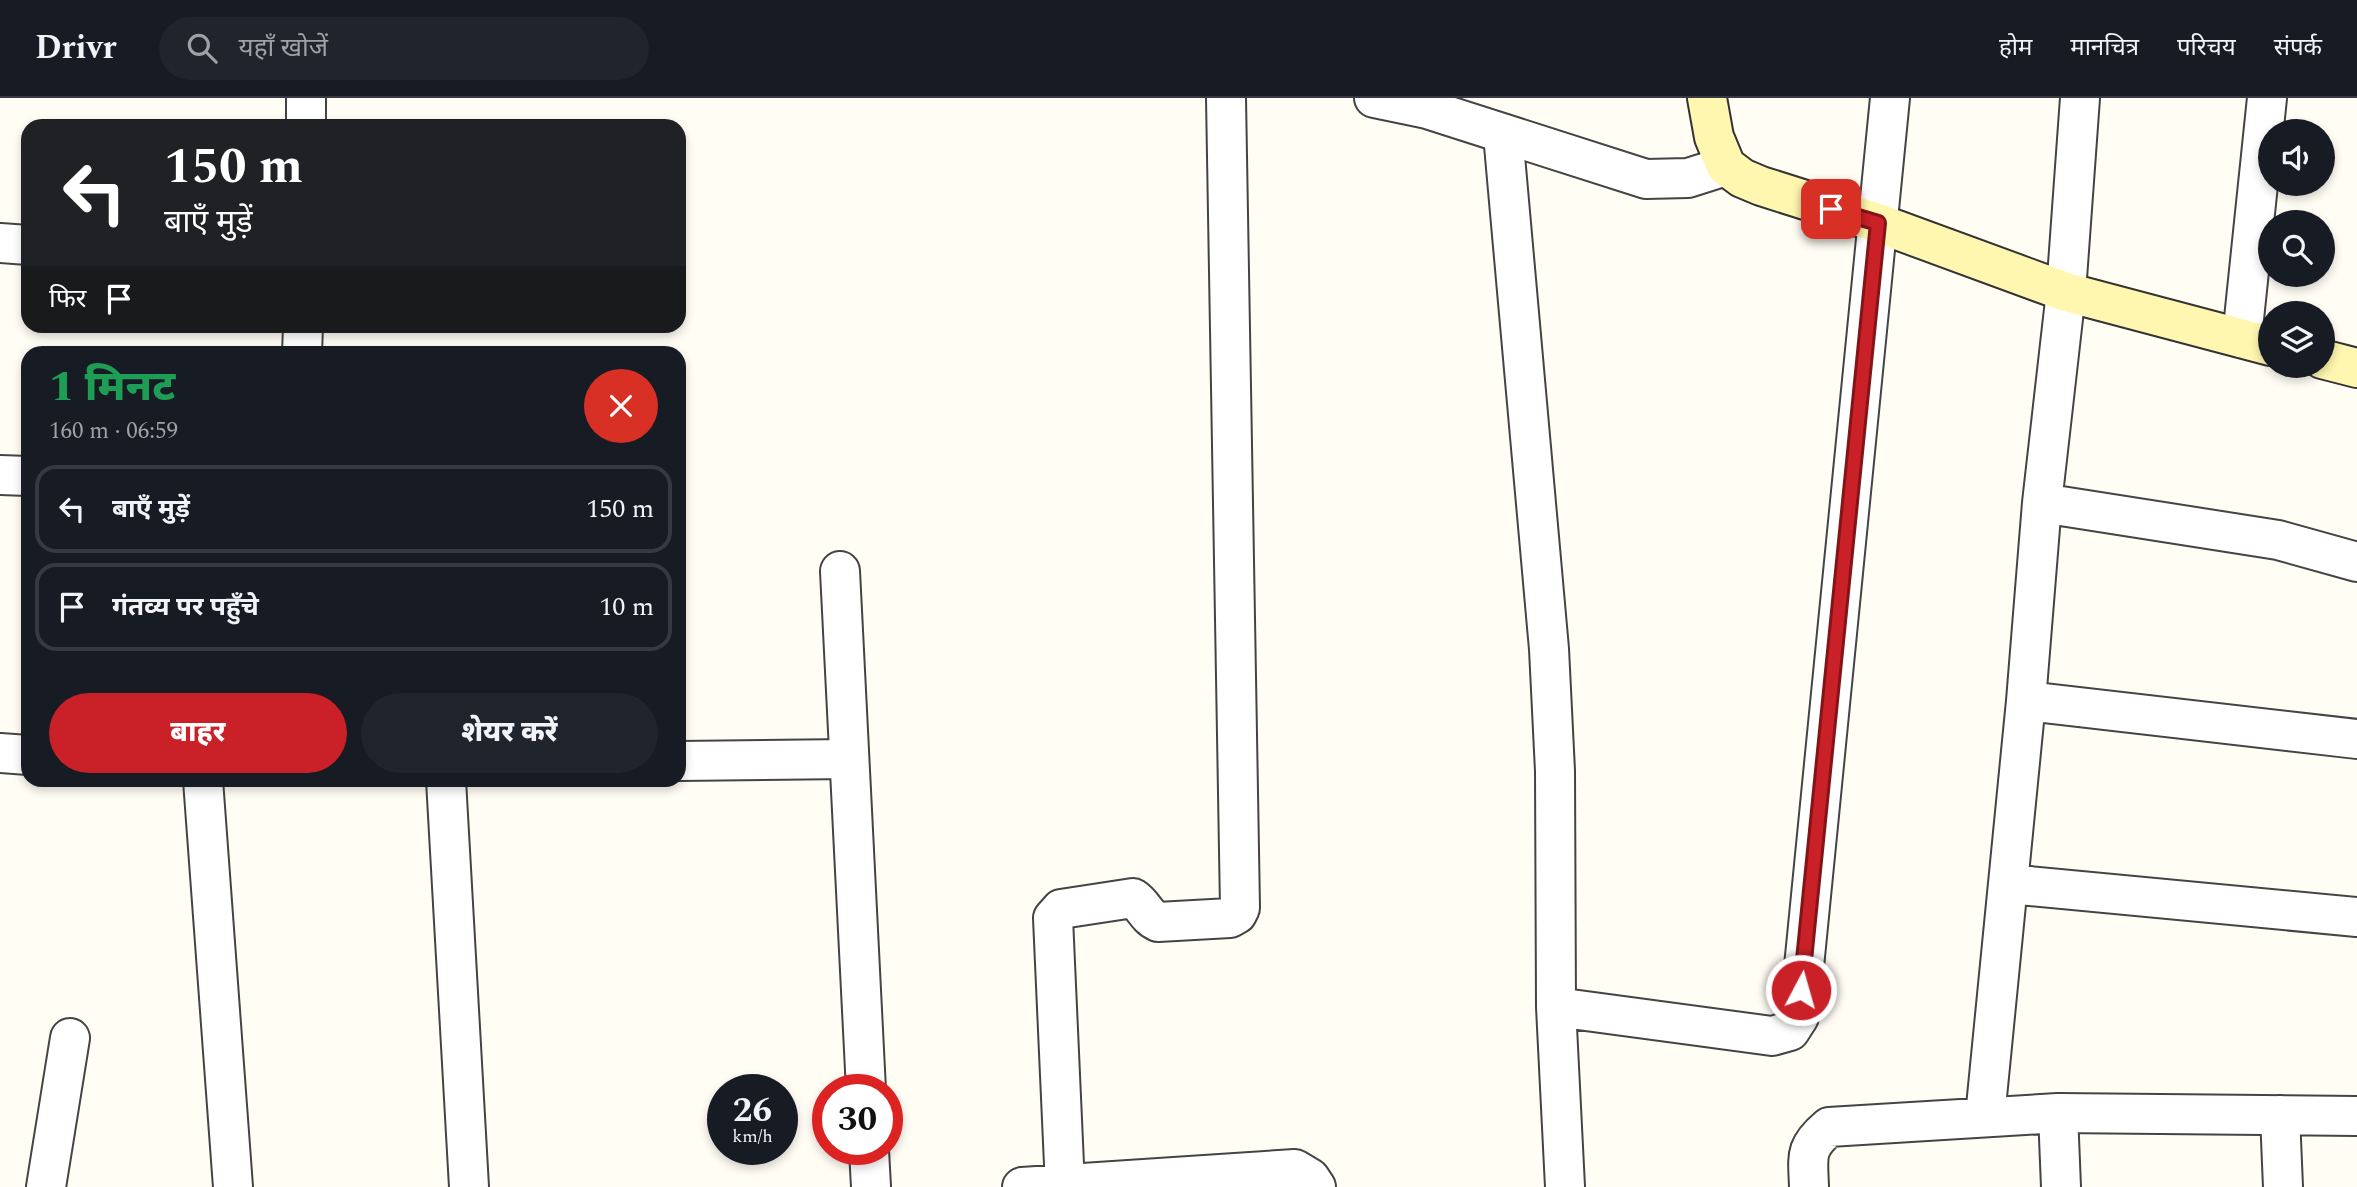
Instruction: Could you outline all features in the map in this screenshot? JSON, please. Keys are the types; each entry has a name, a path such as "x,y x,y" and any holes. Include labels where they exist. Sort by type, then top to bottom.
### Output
{"main road":[{"path":"1707,98 1714,137 1726,166 1742,178 1878,223 2066,292 2256,342"},
{"path":"2335,363 2357,369"}],"street":[{"path":"306,98 306,119"},
{"path":"1065,1186 1053,918 1055,913 1061,909 1133,898 1139,901 1151,919 1158,922 1230,918 1237,914 1240,908 1226,98"},
{"path":"1374,98 1427,109 1646,179 1688,178 1726,166"},
{"path":"1556,1007 1772,1036 1790,1031 1799,1017 1890,98"},
{"path":"1986,1117 2042,503 2066,292 2080,98"},
{"path":"2256,342 2267,98"},
{"path":"1503,134 1549,649 1555,771 1556,1007 1565,1187"},
{"path":"0,243 21,244"},
{"path":"0,475 21,476"},
{"path":"2042,503 2278,540 2357,562"},
{"path":"840,571 865,1074"},
{"path":"2026,701 2357,739"},
{"path":"0,752 21,754"},
{"path":"686,761 849,759"},
{"path":"204,787 233,1187"},
{"path":"446,787 470,1187"},
{"path":"2008,884 2357,917"},
{"path":"46,1187 71,1038"},
{"path":"2058,1113 2061,1187"},
{"path":"1809,1187 1808,1157 1813,1141 1829,1127 2058,1113 2357,1116"},
{"path":"2280,1115 2283,1187"},
{"path":"870,1165 871,1187"},
{"path":"1021,1187 1295,1169 1310,1178 1316,1187"}],"route":[{"path":"1801,990 1878,223 1831,209"}]}
